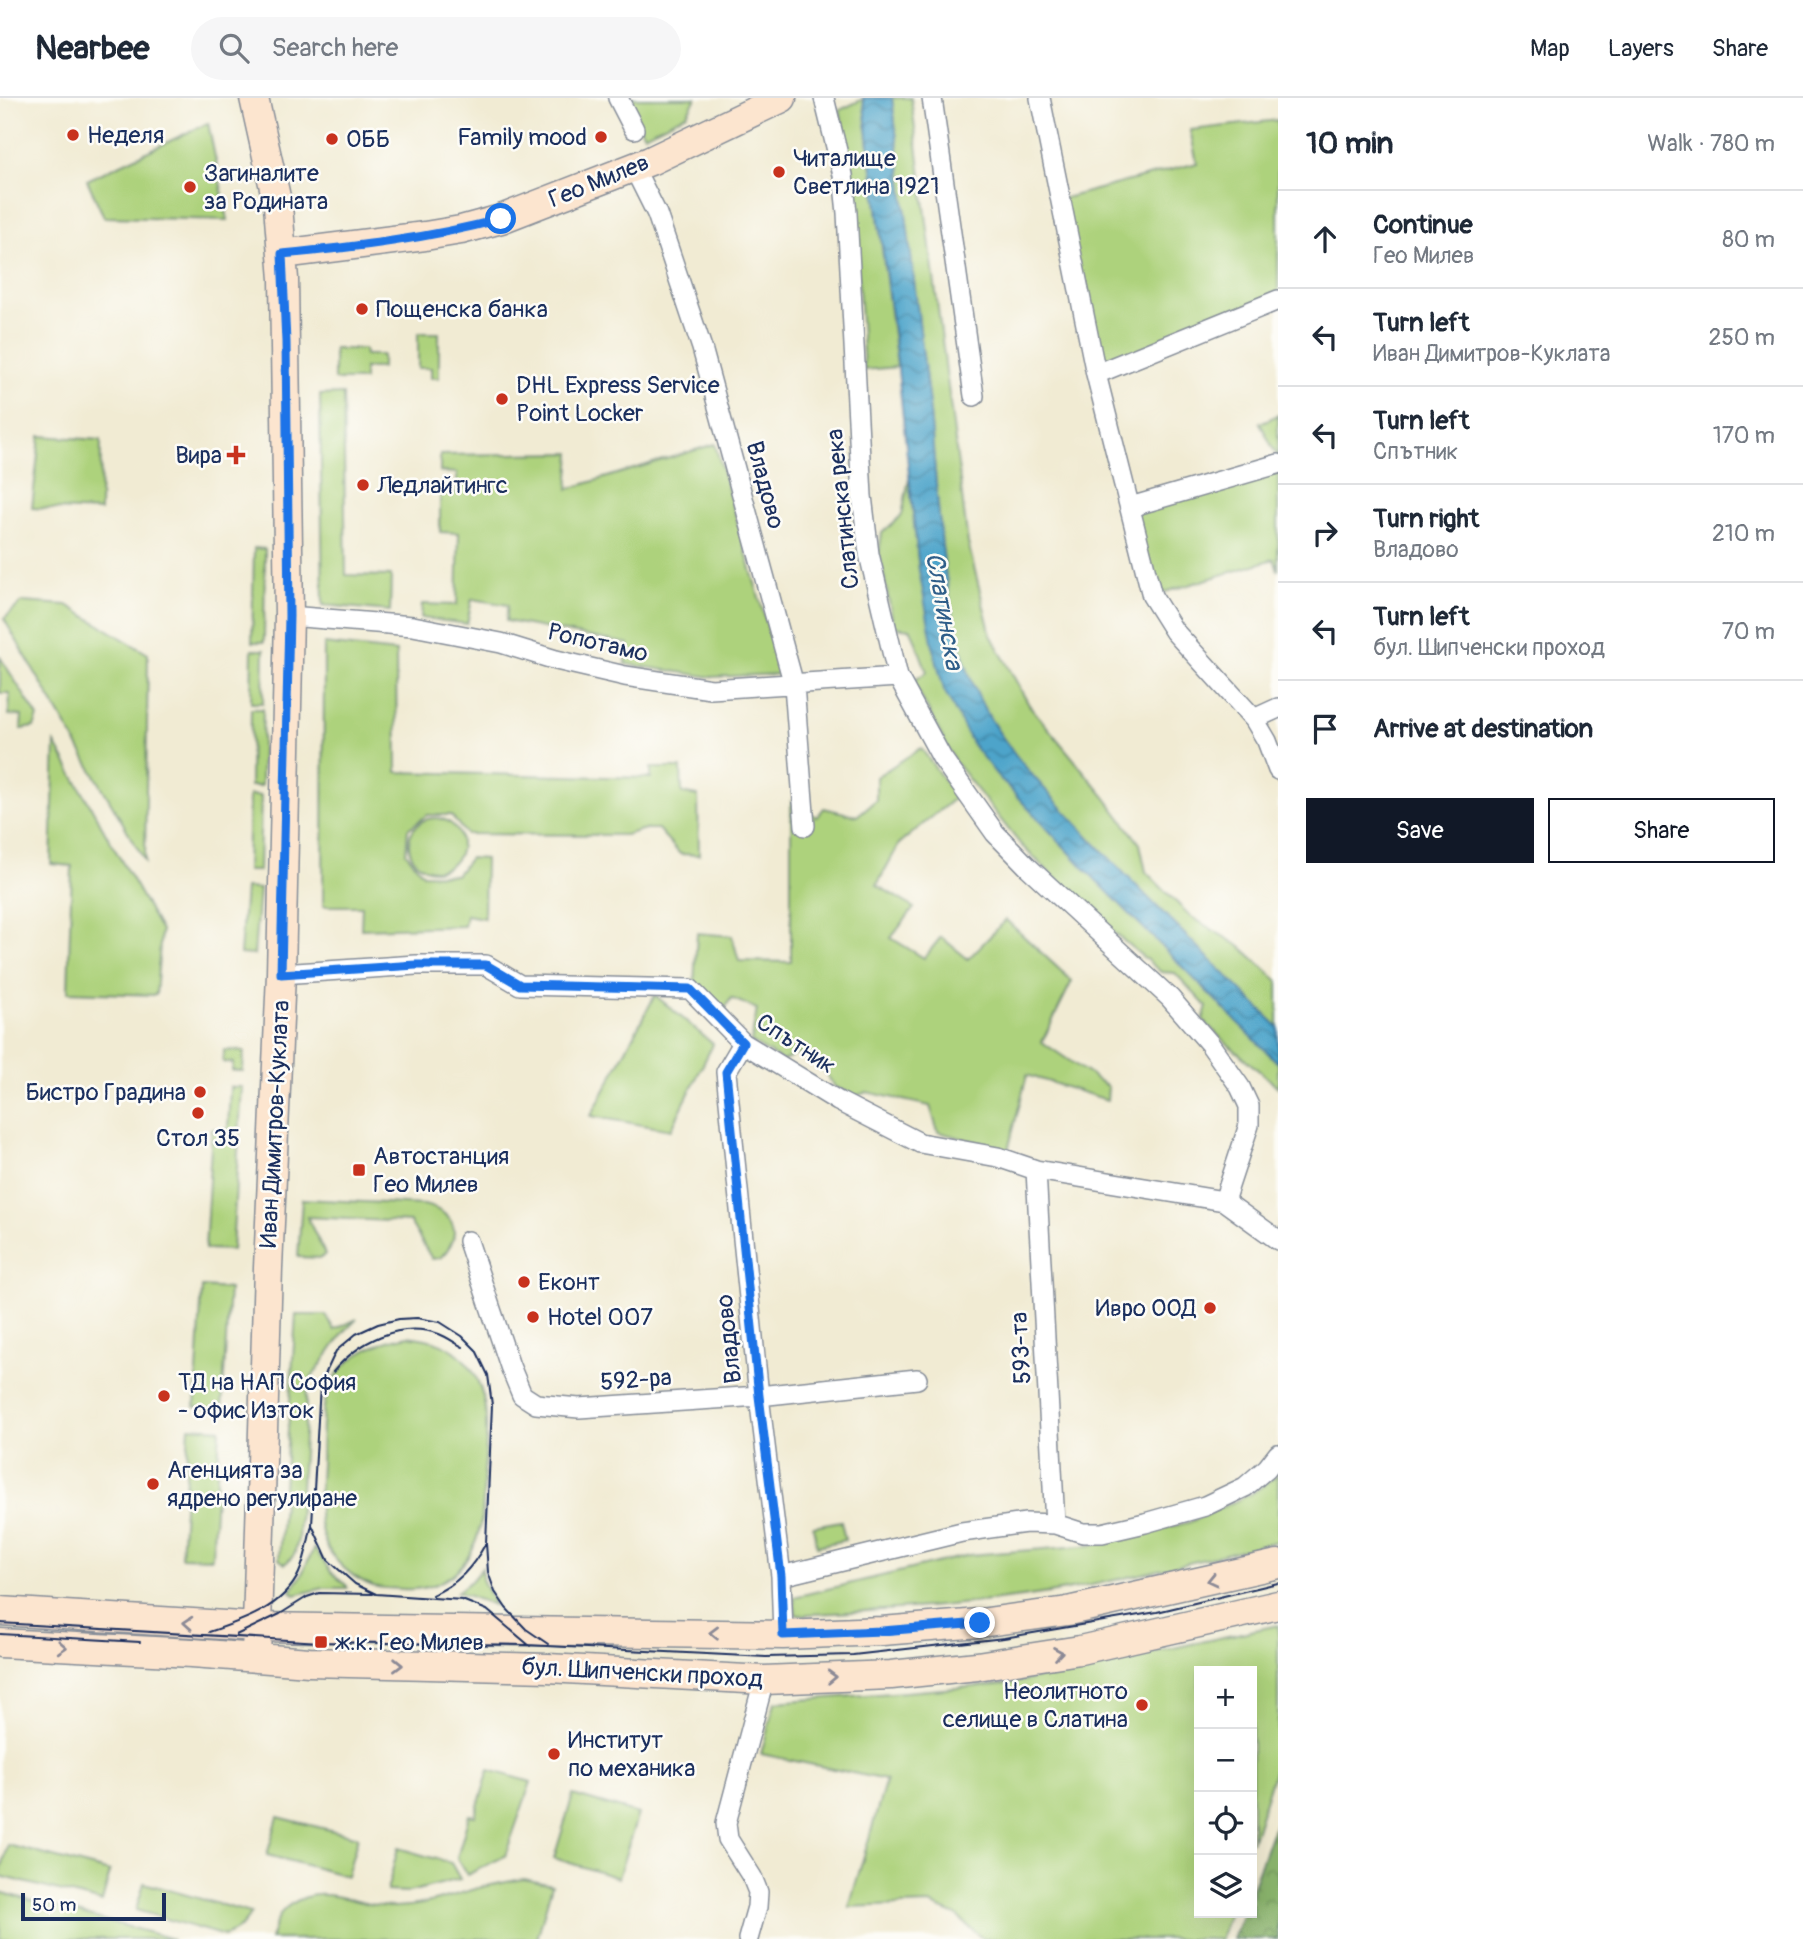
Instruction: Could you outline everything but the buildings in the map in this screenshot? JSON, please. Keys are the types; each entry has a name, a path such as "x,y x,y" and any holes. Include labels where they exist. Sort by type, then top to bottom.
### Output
{"main road":[{"path":"254,98 278,206 282,254"},
{"name":"Гео Милев","path":"282,254 461,230 501,219 634,168 782,98"},
{"name":"Иван Димитров-Куклата","path":"256,1658 281,974 289,616 286,318 282,254"},
{"name":"бул. Шипченски проход","path":"0,1611 257,1627 783,1635 952,1625 1068,1611 1278,1564"},
{"name":"бул. Шипченски проход","path":"0,1643 323,1663 548,1668 764,1680 891,1675 977,1666 1080,1650 1278,1605"}],"street":[{"path":"618,98 634,128"},
{"name":"Слатинска река","path":"824,98 843,175 847,213 862,496 869,554 898,677 942,758 995,833 1029,868 1170,998 1209,1043 1240,1087 1249,1105 1249,1125 1224,1201"},
{"path":"932,98 974,396"},
{"path":"1040,98 1096,374 1152,596 1174,631 1254,719 1267,741 1278,770"},
{"name":"Владово","path":"634,168 657,214 702,348 794,685 805,827"},
{"path":"1096,374 1278,300"},
{"path":"1130,507 1278,464"},
{"name":"Ропотамо","path":"289,616 413,626 501,643 556,660 625,676 711,689 898,677"},
{"path":"1254,719 1278,708"},
{"name":"Спътник","path":"281,974 416,965 486,965 520,985 690,989 743,1043 838,1101 920,1143 998,1157 1036,1170 1224,1201 1278,1240"},
{"name":"Владово","path":"743,1043 726,1072 759,1396 781,1576 783,1635"},
{"name":"593-та","path":"1036,1170 1055,1524"},
{"name":"592-ра","path":"468,1241 514,1376 522,1395 536,1404 579,1408 759,1396 917,1378"},
{"path":"781,1576 962,1532 1026,1522 1055,1524 1083,1533 1102,1533 1205,1506 1245,1487 1268,1468 1278,1454"},
{"path":"748,1939 757,1907 758,1892 752,1877 728,1839 726,1822 764,1680"}],"green space":[{"path":"625,98 696,98 687,114 644,135"},
{"path":"892,98 911,98 968,543 991,635 1029,705 1140,844 1146,872 1190,916 1241,947 1278,981 1278,1027 1126,876 1039,783 1015,755 994,724 970,676 950,603 944,565 930,413"},
{"path":"863,99 897,367 864,370 852,176 840,110"},
{"path":"1278,120 1278,300 1096,374 1061,199 1197,163 1190,130"},
{"path":"208,123 228,220 104,217 87,180"},
{"path":"418,333 439,333 439,378 431,378 431,368 418,368"},
{"path":"334,349 364,349 365,355 382,355 382,368 364,368 364,380 334,380"},
{"path":"343,394 346,575 391,576 390,611 323,605 320,395"},
{"path":"1278,415 1278,458 1260,423"},
{"path":"40,436 101,440 100,511 32,508"},
{"path":"715,444 781,674 711,677 625,664 629,644 506,621 508,605 472,599 467,624 421,618 422,604 457,605 459,533 440,532 440,494 457,493 457,473 440,472 440,455 571,453 568,489"},
{"path":"1278,464 1278,571 1274,559 1152,596 1130,507"},
{"path":"909,478 919,570 996,774 1088,872 1278,1063 1278,1087 1203,1020 1207,1007 1175,973 1161,972 1099,920 1021,845 955,762 913,681 927,672 911,629 894,627 879,552 882,533 902,515"},
{"path":"254,548 265,549 264,642 252,642"},
{"path":"22,602 67,605 148,654 145,861 4,619"},
{"path":"324,644 396,652 397,772 651,778 651,768 681,768 682,793 698,796 699,855 680,854 658,829 645,829 625,835 466,834 451,815 427,815 408,829 406,853 423,874 456,875 470,858 485,859 484,918 466,915 464,926 361,929 362,906 323,906"},
{"path":"252,650 264,650 263,703 251,703"},
{"path":"0,657 38,717 34,727 21,729 22,716 9,715 10,693 0,693"},
{"path":"251,709 263,709 261,786 250,786"},
{"path":"55,743 161,931 156,995 68,992 72,866 51,864"},
{"path":"921,748 956,797 899,844 877,885 914,908 891,938 924,958 941,937 968,959 1006,920 1072,981 1042,1042 1108,1087 1107,1100 1027,1075 1008,1150 938,1132 930,1106 867,1092 856,1096 835,1087 820,1065 799,1053 783,1061 751,1042 757,1009 731,998 723,1012 694,985 697,933 732,936 739,961 791,962 791,801 817,817 824,808 857,816 876,800 876,777"},
{"path":"249,795 261,796 259,871 247,871"},
{"path":"435,818 454,825 461,844 454,863 435,870 416,863 409,844 416,825"},
{"path":"245,888 259,889 254,955 240,954"},
{"path":"655,995 713,1044 671,1130 591,1116"},
{"path":"224,1050 244,1051 243,1071 232,1071 233,1063 223,1062"},
{"path":"230,1087 242,1087 232,1250 205,1249 212,1129 228,1129"},
{"path":"302,1199 424,1205 443,1213 449,1219 454,1233 452,1241 440,1258 432,1259 410,1222 307,1217 325,1254 321,1258 298,1257"},
{"path":"202,1287 229,1289 222,1409 195,1407"},
{"path":"296,1315 326,1315 334,1330 357,1319 345,1331 307,1384 298,1540 294,1555 285,1564 279,1559"},
{"path":"408,1336 432,1340 453,1350 474,1373 480,1386 486,1414 482,1513 470,1553 453,1574 443,1581 417,1589 383,1588 370,1585 351,1574 333,1556 325,1541 319,1507 322,1420 332,1382 348,1362 370,1348"},
{"path":"189,1427 220,1429 212,1558 181,1557"},
{"path":"1278,1475 1278,1541 1066,1590 931,1607 796,1615 794,1597 969,1555 1093,1545 1190,1522 1251,1494"},
{"path":"841,1521 845,1540 817,1546 813,1526"},
{"path":"314,1548 331,1572 347,1588 324,1588 295,1595 291,1591"},
{"path":"482,1568 482,1579 494,1605 457,1592"},
{"path":"1278,1625 1278,1760 1257,1826 1257,1666 1194,1666 1194,1918 1227,1918 1220,1939 983,1939 956,1915 930,1904 849,1907 886,1780 761,1754 775,1702 1009,1684"},
{"path":"489,1770 531,1782 505,1856 467,1875 457,1858 469,1815 475,1816"},
{"path":"573,1795 638,1814 618,1878 554,1858"},
{"path":"1278,1816 1278,1939 1233,1939 1241,1918 1257,1918 1257,1874"},
{"path":"278,1817 358,1837 347,1876 267,1855"},
{"path":"8,1845 110,1872 102,1902 0,1876"},
{"path":"398,1848 451,1863 460,1879 409,1892 387,1891"},
{"path":"524,1879 552,1885 537,1939 270,1939 282,1912 306,1897 324,1895 394,1907 432,1902 482,1887"},
{"path":"144,1883 251,1913 240,1927 224,1936 136,1910"},
{"path":"0,1892 173,1939 0,1939"}],"water":[{"name":"Слатинска","path":"863,98 892,98 930,413 944,565 950,603 970,676 994,724 1015,755 1039,783 1126,876 1278,1027 1278,1063 1088,872 996,774 973,745 944,690 919,570 897,361"}],"tram line":[{"path":"530,1646 487,1610 462,1600 376,1594 355,1584 328,1560 312,1525 320,1385 336,1351 356,1334 378,1324 417,1318 440,1322 462,1336 476,1350 488,1375 492,1405 486,1543 488,1572 495,1592 506,1608 526,1629 548,1644"},
{"path":"333,1372 354,1351 380,1336 394,1332 424,1330 442,1335 463,1347"},
{"path":"209,1632 261,1611 283,1595 299,1573 312,1525"},
{"path":"432,1595 463,1574 486,1543"},
{"path":"0,1623 321,1642 527,1645 766,1657 853,1655 1004,1638 1157,1612 1278,1583"},
{"path":"236,1635 319,1593 373,1594"},
{"path":"0,1634 140,1642"}],"place":[{"name":"Неделя","path":"73,135"},
{"name":"Family mood","path":"601,137"},
{"name":"ОББ","path":"332,139"},
{"name":"Читалище Светлина 1921","path":"779,172"},
{"name":"Загиналите за Родината","path":"190,187"},
{"name":"Пощенска банка","path":"362,309"},
{"name":"DHL Express Service Point Locker","path":"502,399"},
{"name":"Вира","path":"236,455"},
{"name":"Ледлайтингс","path":"363,485"},
{"name":"Бистро Градина","path":"200,1092"},
{"name":"Стол 35","path":"198,1113"},
{"name":"Автостанция Гео Милев","path":"359,1170"},
{"name":"Еконт","path":"524,1282"},
{"name":"Ивро ООД","path":"1210,1308"},
{"name":"Hotel 007","path":"533,1317"},
{"name":"ТД на НАП София - офис Изток","path":"164,1396"},
{"name":"Агенцията за ядрено регулиране","path":"153,1484"},
{"name":"ж.к. Гео Милев","path":"321,1642"},
{"name":"Неолитното селище в Слатина","path":"1142,1705"},
{"name":"Институт по механика","path":"554,1754"}],"route":[{"path":"501,219 425,236 282,254 286,342 289,616 281,974 416,965 486,965 520,985 690,989 743,1043 726,1072 759,1396 781,1576 783,1635 980,1623"}]}
